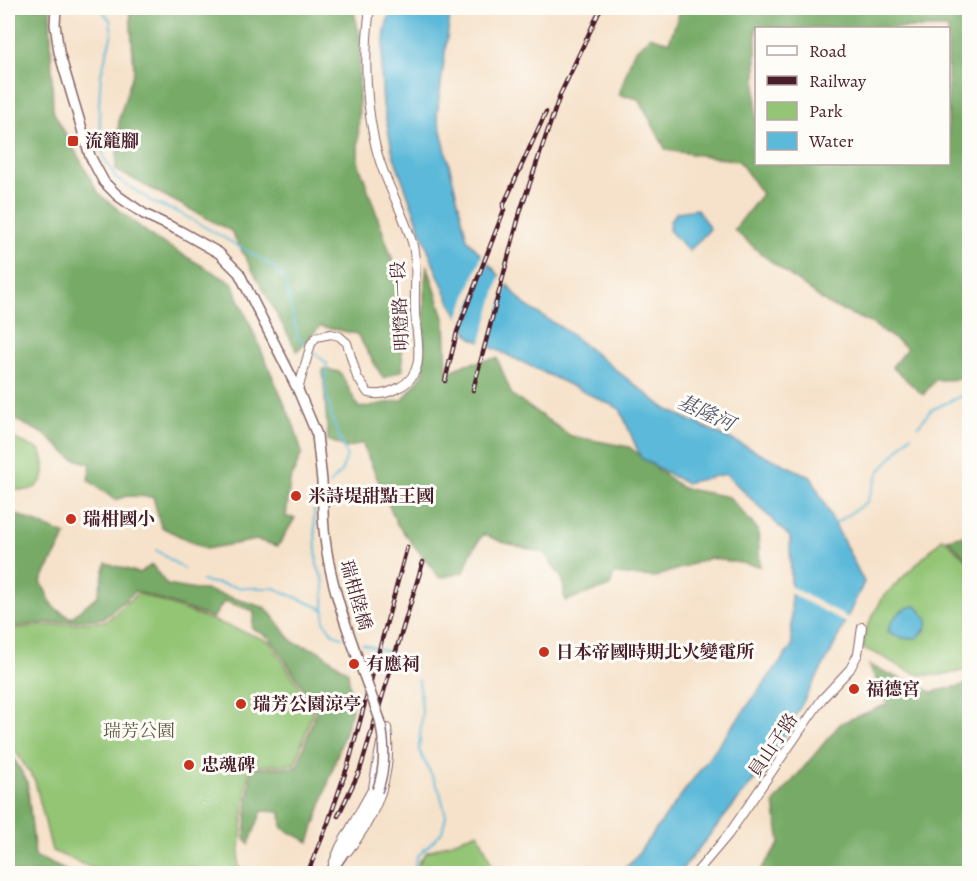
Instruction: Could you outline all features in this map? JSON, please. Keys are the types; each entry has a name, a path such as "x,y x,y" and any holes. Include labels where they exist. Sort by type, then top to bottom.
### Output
{"main road":[{"path":"56,8 57,39 68,84 90,156 104,182 118,196 144,214 219,253 239,273 298,390"},
{"name":"瑞柑陸橋","path":"298,390 317,435 322,481 324,539 332,579 380,720 385,746 377,791 342,856 329,873"}],"street":[{"name":"明燈路一段","path":"298,390 310,344 316,337 323,334 339,336 347,343 357,377 368,393 376,395 404,385 412,378 419,360 413,249 383,174 374,139 365,79 370,8"},
{"name":"員山子路","path":"694,873 728,835 822,699 850,669 858,654 862,627"},
{"path":"355,659 364,655"},
{"path":"387,728 389,760 379,799 355,842 329,873 340,847 373,788 380,744 387,728"}],"green space":[{"path":"8,8 50,8 53,111 99,194 154,238 232,283 294,426 302,453 290,481 286,517 295,518 278,546 257,540 206,549 161,527 153,497 127,496 115,500 88,480 91,464 72,458 44,434 8,416"},
{"path":"125,8 353,8 360,36 358,161 395,267 403,370 383,378 357,334 320,326 297,351 231,231 116,170 119,119 134,70 130,12"},
{"path":"681,8 969,8 969,379 935,380 923,395 892,367 907,348 871,323 828,304 764,256 734,230 762,194 739,161 666,150 639,99 619,95 633,53 650,36 669,42"},
{"path":"427,264 445,321 447,373 466,364 497,358 512,395 571,436 629,447 682,488 729,497 758,530 760,566 710,558 655,577 614,574 610,586 565,601 563,580 544,553 502,542 483,534 470,555 464,572 440,578 397,524 362,443 347,448 328,440 323,369 340,372 359,408 403,400 424,373 424,293"},
{"path":"8,436 40,450 44,469 43,477 34,488 18,490 8,487"},
{"path":"8,511 66,535 41,581 53,607 71,618 98,595 106,563 139,573 152,565 167,585 206,590 266,608 293,642 319,651 348,672 352,710 309,842 282,828 281,812 262,811 249,844 245,838 251,768 297,767 317,708 270,638 252,628 254,611 224,601 213,618 136,591 104,618 8,627"},
{"path":"970,534 969,561 947,539"},
{"path":"943,538 969,562 970,669 942,675 914,673 863,649 866,629 883,597"},
{"name":"瑞芳公園","path":"138,593 269,641 314,708 295,764 249,766 238,866 249,873 197,873 192,866 104,873 52,851 35,781 8,740 8,629 106,621"},
{"path":"869,665 932,692 969,684 969,873 758,873 780,843 774,803 841,723 888,704"},
{"path":"8,749 27,781 35,856 71,873 8,873"},
{"path":"478,832 492,865 498,873 417,873 419,862 427,852"}],"water":[{"path":"391,8 451,8 437,114 467,239 525,305 565,330 666,409 811,477 864,582 831,652 771,759 679,873 617,873 631,863 792,646 790,537 726,474 685,483 641,458 620,409 470,337 450,302 433,263 393,154 383,105 381,72 385,31"},
{"path":"697,209 710,229 689,251 669,230 670,221 677,212"},
{"path":"916,606 928,620 925,630 917,638 902,638 888,632 898,614"}],"pier":[{"path":"483,252 489,259 462,329 457,320"},
{"path":"501,272 508,280 488,349 480,345"},
{"path":"788,585 850,619 848,624 788,592"}],"waterway":[{"path":"100,8 110,20 112,33 101,74 99,103 101,145 104,158 116,178 154,203 180,213 270,264 285,280 298,338 304,343"},
{"path":"313,352 327,363 325,375 327,398 347,456 341,472 329,485"},
{"path":"918,426 931,410 970,392"},
{"path":"834,524 867,502 879,472 911,435"},
{"path":"317,493 315,494 314,517 317,565 324,582 324,621 333,634 342,637"},
{"path":"156,550 184,569"},
{"path":"202,581 244,588 274,588 325,610"},
{"path":"363,644 407,658"},
{"path":"398,657 406,661"},
{"path":"413,662 415,667"},
{"path":"413,874 417,857 442,832 446,816 440,792 419,750 422,711 419,680"}],"railway":[{"path":"473,390 521,209 560,95 601,8"},
{"path":"445,381 457,332 504,210 503,206 546,112"},
{"path":"307,874 349,762 407,547"},
{"path":"338,816 360,770 423,562"}],"place":[{"name":"流籠腳","path":"73,141"},
{"name":"米詩堤甜點王國","path":"296,496"},
{"name":"瑞柑國小","path":"71,519"},
{"name":"日本帝國時期北火變電所","path":"544,652"},
{"name":"有應祠","path":"354,664"},
{"name":"福德宮","path":"854,689"},
{"name":"瑞芳公園涼亭","path":"241,704"},
{"name":"忠魂碑","path":"189,765"}],"water label":[{"name":"基隆河","path":"706,413"}]}
